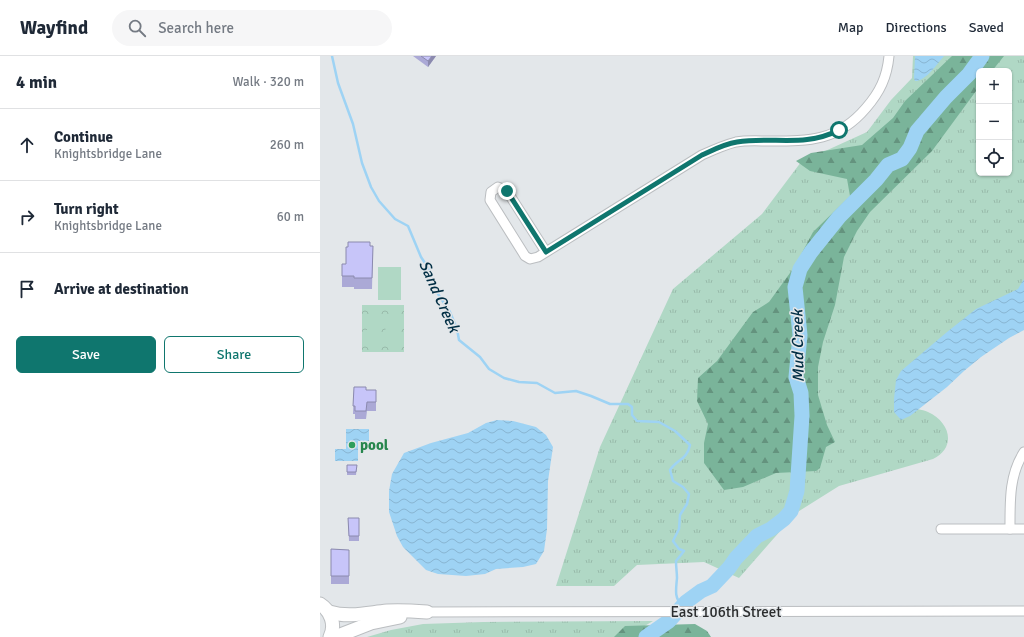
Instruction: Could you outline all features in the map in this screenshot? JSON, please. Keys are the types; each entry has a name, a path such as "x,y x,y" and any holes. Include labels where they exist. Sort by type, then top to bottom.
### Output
{"street":[{"path":"546,252 507,191 498,187 491,192 490,200 525,256 530,259 538,257 702,155 719,147 737,142 798,141 821,138 839,130 851,123 874,99 884,80 889,56"},
{"path":"1010,529 1010,492 1018,463 1024,452"},
{"path":"941,529 1024,529"},
{"path":"323,604 332,620 333,626 330,637"},
{"name":"East 106th Street","path":"323,604 344,615 359,615 404,610 427,612 1024,611"},
{"name":"East 106th Street","path":"335,637 371,623 427,612"}],"green space":[{"path":"913,56 1024,56 1024,306 907,408 926,411 936,416 946,428 948,441 941,454 933,459 839,486 796,513 739,578 704,562 637,565 614,586 556,586 600,447 673,289 762,214 801,162 867,132 891,100 912,78"},
{"path":"952,56 1004,56 994,68 976,68 976,91 932,151 870,212 857,231 844,257 835,305 823,342 818,367 818,395 827,425 835,442 826,447 820,468 816,471 776,473 743,487 724,490 704,463 704,443 708,424 697,401 698,378 717,361 753,312 769,302 795,266 813,232 850,196 847,179 810,171 796,161 811,153 862,145 893,118 905,101"},
{"path":"378,267 401,267 401,300 378,300"},
{"path":"362,305 404,305 404,352 362,352"},
{"path":"367,314 381,314 381,343 367,343"},
{"path":"386,314 399,314 399,343 385,343"},
{"path":"653,621 626,637 367,637 391,630 423,624 483,622"},
{"path":"695,624 707,631 711,637 614,637 625,626"}],"water":[{"path":"915,56 944,56 927,75 915,81"},
{"path":"1024,279 1024,330 1009,338 981,357 947,387 910,416 901,420 894,412 894,399 896,380 901,371 976,309 1018,289"},
{"path":"497,420 513,421 536,427 546,435 553,447 548,481 547,529 544,551 536,564 523,567 496,569 485,574 466,576 438,574 426,570 403,547 397,536 389,512 389,491 392,474 404,453 431,443 468,433 486,423"},
{"name":"pool","path":"346,429 369,429 369,441 358,441 358,461 335,461 335,449 346,449"}],"building":[{"path":"421,56 432,56 428,61"},
{"path":"348,242 370,242 370,246 373,246 372,278 342,276 342,264 346,264 346,247 348,247"},
{"path":"354,387 366,387 366,390 376,390 376,402 367,402 366,411 355,411 355,406 353,406"},
{"path":"347,465 357,465 356,472 347,472"},
{"path":"348,518 359,518 359,536 349,536"},
{"path":"331,549 349,550 349,576 331,576"}],"waterway":[{"name":"Sand Creek","path":"332,56 338,83 353,124 362,163 371,187 379,201 395,219 408,226 421,257 429,269 436,291 450,312 457,329 459,340 480,357 489,369 504,378 519,382 537,383 555,393 576,391 610,404 628,404 632,407 632,415 637,421 659,422 675,431 690,445 687,454 670,470 673,481 683,487 689,494 687,504 680,515 679,529 673,541 679,549 684,551 676,561 676,593 679,603 682,606"},
{"name":"Mud Creek","path":"646,637 669,621 686,602 701,591 712,586 757,536 771,529 784,519 791,511 797,491 802,416 801,393 796,377 800,335 795,287 800,269 811,252 839,217 876,180 888,165 902,159 910,148 917,131 946,97 969,74 982,56"}],"place":[{"name":"pool","path":"352,445"}],"route":[{"path":"507,191 546,252 702,155 719,147 737,142 798,141 821,138 829,136 839,130"}]}
